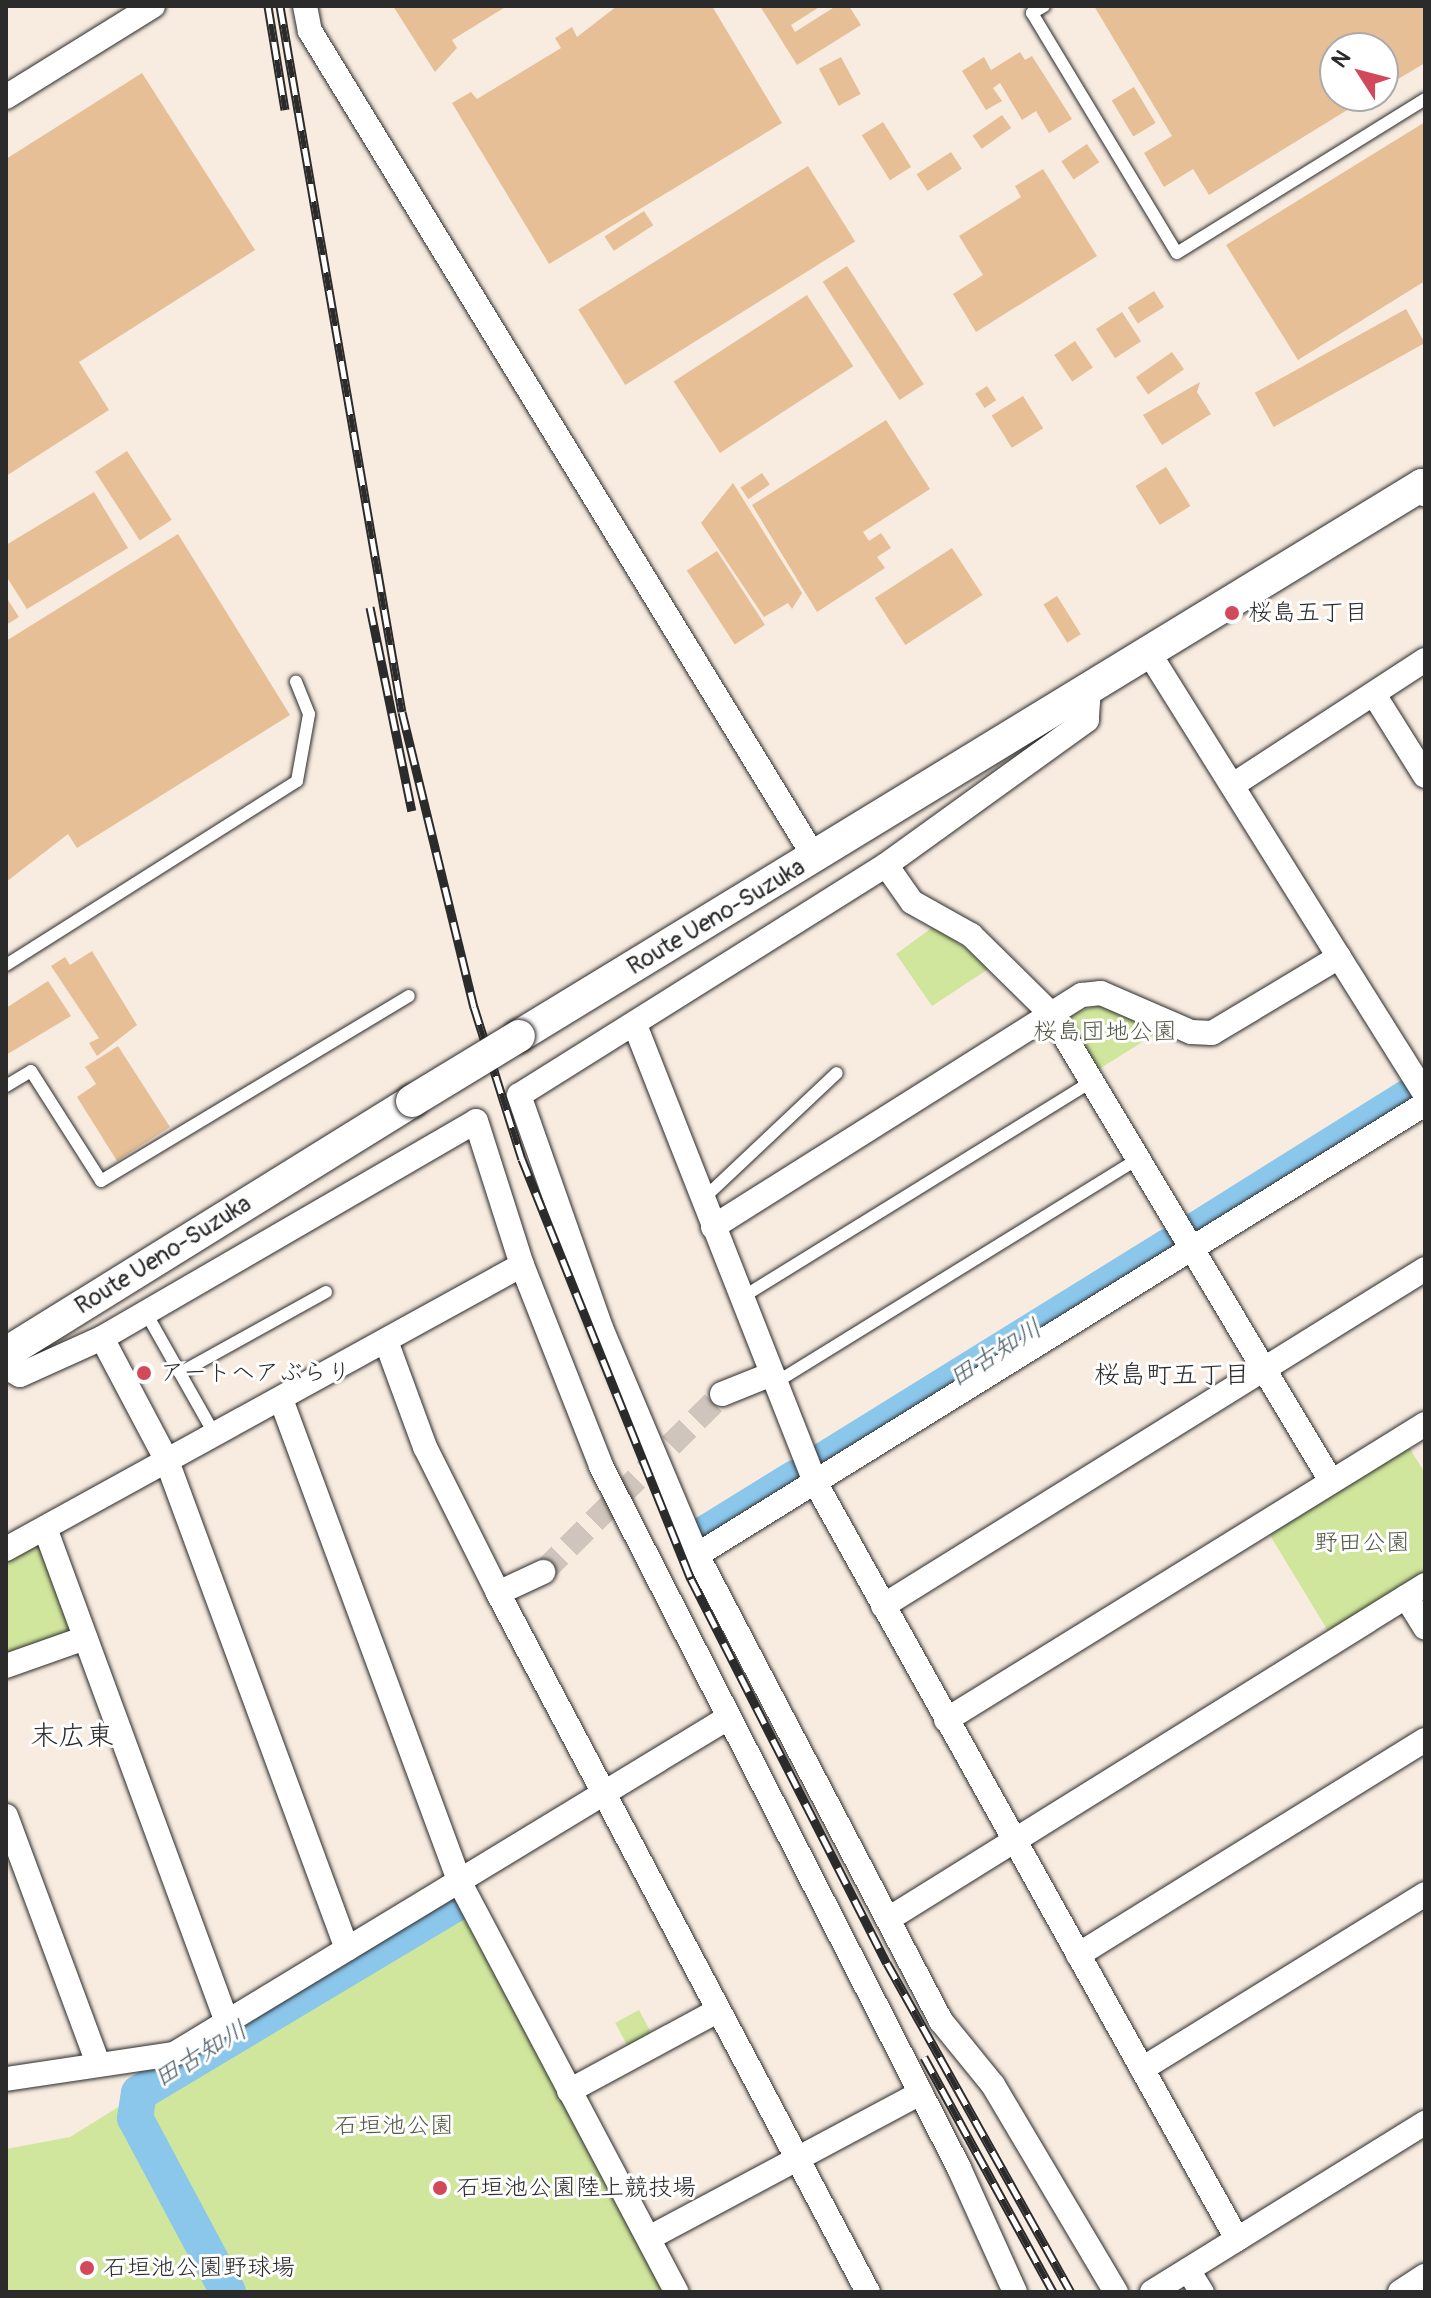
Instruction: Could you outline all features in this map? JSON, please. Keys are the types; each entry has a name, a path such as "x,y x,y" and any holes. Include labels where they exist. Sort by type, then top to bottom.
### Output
{"main road":[{"name":"Route Ueno-Suzuka","path":"8,1351 1148,651 1422,485 1425,490"}],"street":[{"path":"6,97 153,6"},
{"path":"305,6 310,31 815,858"},
{"path":"1148,651 1425,1094"},
{"path":"1233,785 1375,696 1425,660"},
{"path":"1089,688 1087,720 886,865 519,1095 601,1328 697,1555 890,1918 941,2021 993,2085 1116,2292"},
{"path":"1375,696 1425,776"},
{"path":"886,865 912,902 971,935 1052,1015 1134,1161 1331,1481"},
{"path":"713,1227 1082,995 1101,993 1191,1032 1212,1033 1339,957"},
{"path":"635,1025 815,1482 1237,2239"},
{"path":"697,1555 1425,1104"},
{"path":"8,1351 20,1375 102,1338 476,1121 522,1265 601,1466 726,1719 921,2093 1015,2292"},
{"path":"6,1549 282,1402 522,1265"},
{"path":"883,1606 1425,1269"},
{"path":"102,1338 167,1461 347,1949"},
{"path":"386,1341 425,1447 498,1593 602,1797 868,2292"},
{"path":"722,1394 774,1378"},
{"path":"282,1402 460,1883 677,2292"},
{"path":"946,1720 1425,1424"},
{"path":"45,1528 227,2022"},
{"path":"498,1593 543,1572"},
{"path":"890,1918 1415,1591 1425,1627"},
{"path":"6,1666 85,1638"},
{"path":"6,2079 174,2054 726,1719"},
{"path":"1078,1955 1425,1740"},
{"path":"6,1816 98,2064"},
{"path":"1142,2069 1423,1899"},
{"path":"569,2091 717,2011"},
{"path":"649,2238 921,2093"},
{"path":"1152,2292 1425,2123"},
{"path":"1188,2270 1202,2292"},
{"path":"1400,2292 1425,2276"}],"lane":[{"path":"1044,6 1032,13 1177,253 1425,99"},
{"path":"6,965 297,781 309,714 296,682"},
{"path":"6,1086 31,1071 101,1181 409,996"},
{"path":"702,1200 837,1073"},
{"path":"741,1298 1089,1083"},
{"path":"774,1378 1134,1161"},
{"path":"180,1373 326,1292"},
{"path":"146,1313 216,1436"}],"green space":[{"path":"933,927 993,966 932,1006 896,954"},
{"name":"桜島団地公園","path":"1106,1003 1160,1031 1096,1071 1069,1028 1070,1014"},
{"name":"野田公園","path":"1407,1444 1425,1473 1425,1575 1328,1631 1268,1532"},
{"path":"34,1543 44,1549 75,1635 6,1659 6,1558"},
{"name":"石垣池公園","path":"449,1902 461,1903 666,2292 6,2292 6,2149 70,2137"},
{"path":"639,2010 654,2038 630,2051 615,2023"}],"building":[{"path":"393,6 507,6 452,40 457,48 435,72"},
{"path":"617,6 712,6 782,123 549,264 452,103 471,92 477,99 561,48 555,38 572,27 577,37"},
{"path":"760,6 821,6 791,25 795,32 836,6 849,6 861,25 797,65"},
{"path":"1094,6 1425,6 1425,63 1399,78 1399,32 1319,32 1319,112 1344,112 1209,195 1193,169 1164,187 1144,153 1172,136"},
{"path":"1020,52 1025,60 1032,56 1072,119 1049,133 1036,111 1022,120 1000,83 993,88 1002,101 986,110 962,71 984,57 991,70"},
{"path":"841,57 861,94 839,106 819,69"},
{"path":"142,73 255,250 79,362 109,410 6,476 6,159"},
{"path":"1134,87 1156,123 1133,136 1112,100"},
{"path":"1002,115 1011,128 982,149 973,136"},
{"path":"883,122 911,167 890,180 862,135"},
{"path":"1425,122 1425,281 1298,360 1226,245"},
{"path":"1087,144 1099,162 1074,180 1061,161"},
{"path":"951,152 962,169 928,191 917,174"},
{"path":"808,166 855,241 625,385 578,310"},
{"path":"1043,169 1097,256 976,332 953,294 983,275 959,236 1021,197 1015,186"},
{"path":"644,211 653,225 614,251 605,237"},
{"path":"847,266 924,384 899,400 823,282"},
{"path":"1154,291 1164,307 1138,324 1128,307"},
{"path":"807,295 853,366 720,453 674,382"},
{"path":"1406,309 1425,343 1274,427 1255,393"},
{"path":"1122,312 1141,341 1115,358 1096,329"},
{"path":"1075,341 1093,368 1072,382 1054,355"},
{"path":"1172,352 1184,369 1148,394 1136,377"},
{"path":"1200,382 1197,392 1211,414 1162,445 1143,415"},
{"path":"987,386 996,400 985,408 975,394"},
{"path":"1023,396 1043,428 1012,448 992,416"},
{"path":"886,420 930,489 863,532 869,541 881,533 891,548 877,557 885,568 817,612 752,505"},
{"path":"127,451 172,520 140,540 95,472"},
{"path":"1166,467 1190,506 1160,525 1135,486"},
{"path":"762,473 770,485 748,499 740,488"},
{"path":"733,483 802,593 792,609 788,603 764,617 701,523"},
{"path":"94,492 128,548 27,609 6,576 6,545"},
{"path":"178,534 290,715 77,848 68,834 6,882 6,641"},
{"path":"952,548 982,595 905,645 875,598"},
{"path":"717,551 765,625 735,644 687,571"},
{"path":"1057,596 1081,634 1067,643 1043,604"},
{"path":"6,597 19,617 6,625"},
{"path":"92,951 137,1025 97,1056 89,1043 99,1038 51,966 65,957 70,965"},
{"path":"48,981 71,1016 6,1055 6,1008"},
{"path":"118,1046 170,1127 117,1161 77,1097 96,1084 85,1067"}],"waterway":[{"name":"田古知川","path":"1196,1230 1408,1097"},
{"name":"田古知川","path":"824,1460 1168,1247"},
{"name":"田古知川","path":"706,1533 795,1478"},
{"name":"田古知川","path":"228,2292 135,2118 139,2093 455,1904"}],"tunnel":[{"path":"543,1572 722,1394"}],"railway":[{"path":"268,6 285,110"},
{"path":"280,6 402,712 474,1007 522,1159 691,1579 887,1963 1071,2292"},
{"path":"370,607 412,811"},
{"path":"924,2057 1053,2292"}],"place":[{"name":"桜島五丁目","path":"1232,613"},
{"name":"アートヘアぶらり","path":"144,1373"},
{"name":"石垣池公園陸上競技場","path":"440,2188"},
{"name":"石垣池公園野球場","path":"87,2268"}],"district":[{"name":"桜島町五丁目","path":"1172,1376"},
{"name":"末広東","path":"72,1737"}]}
